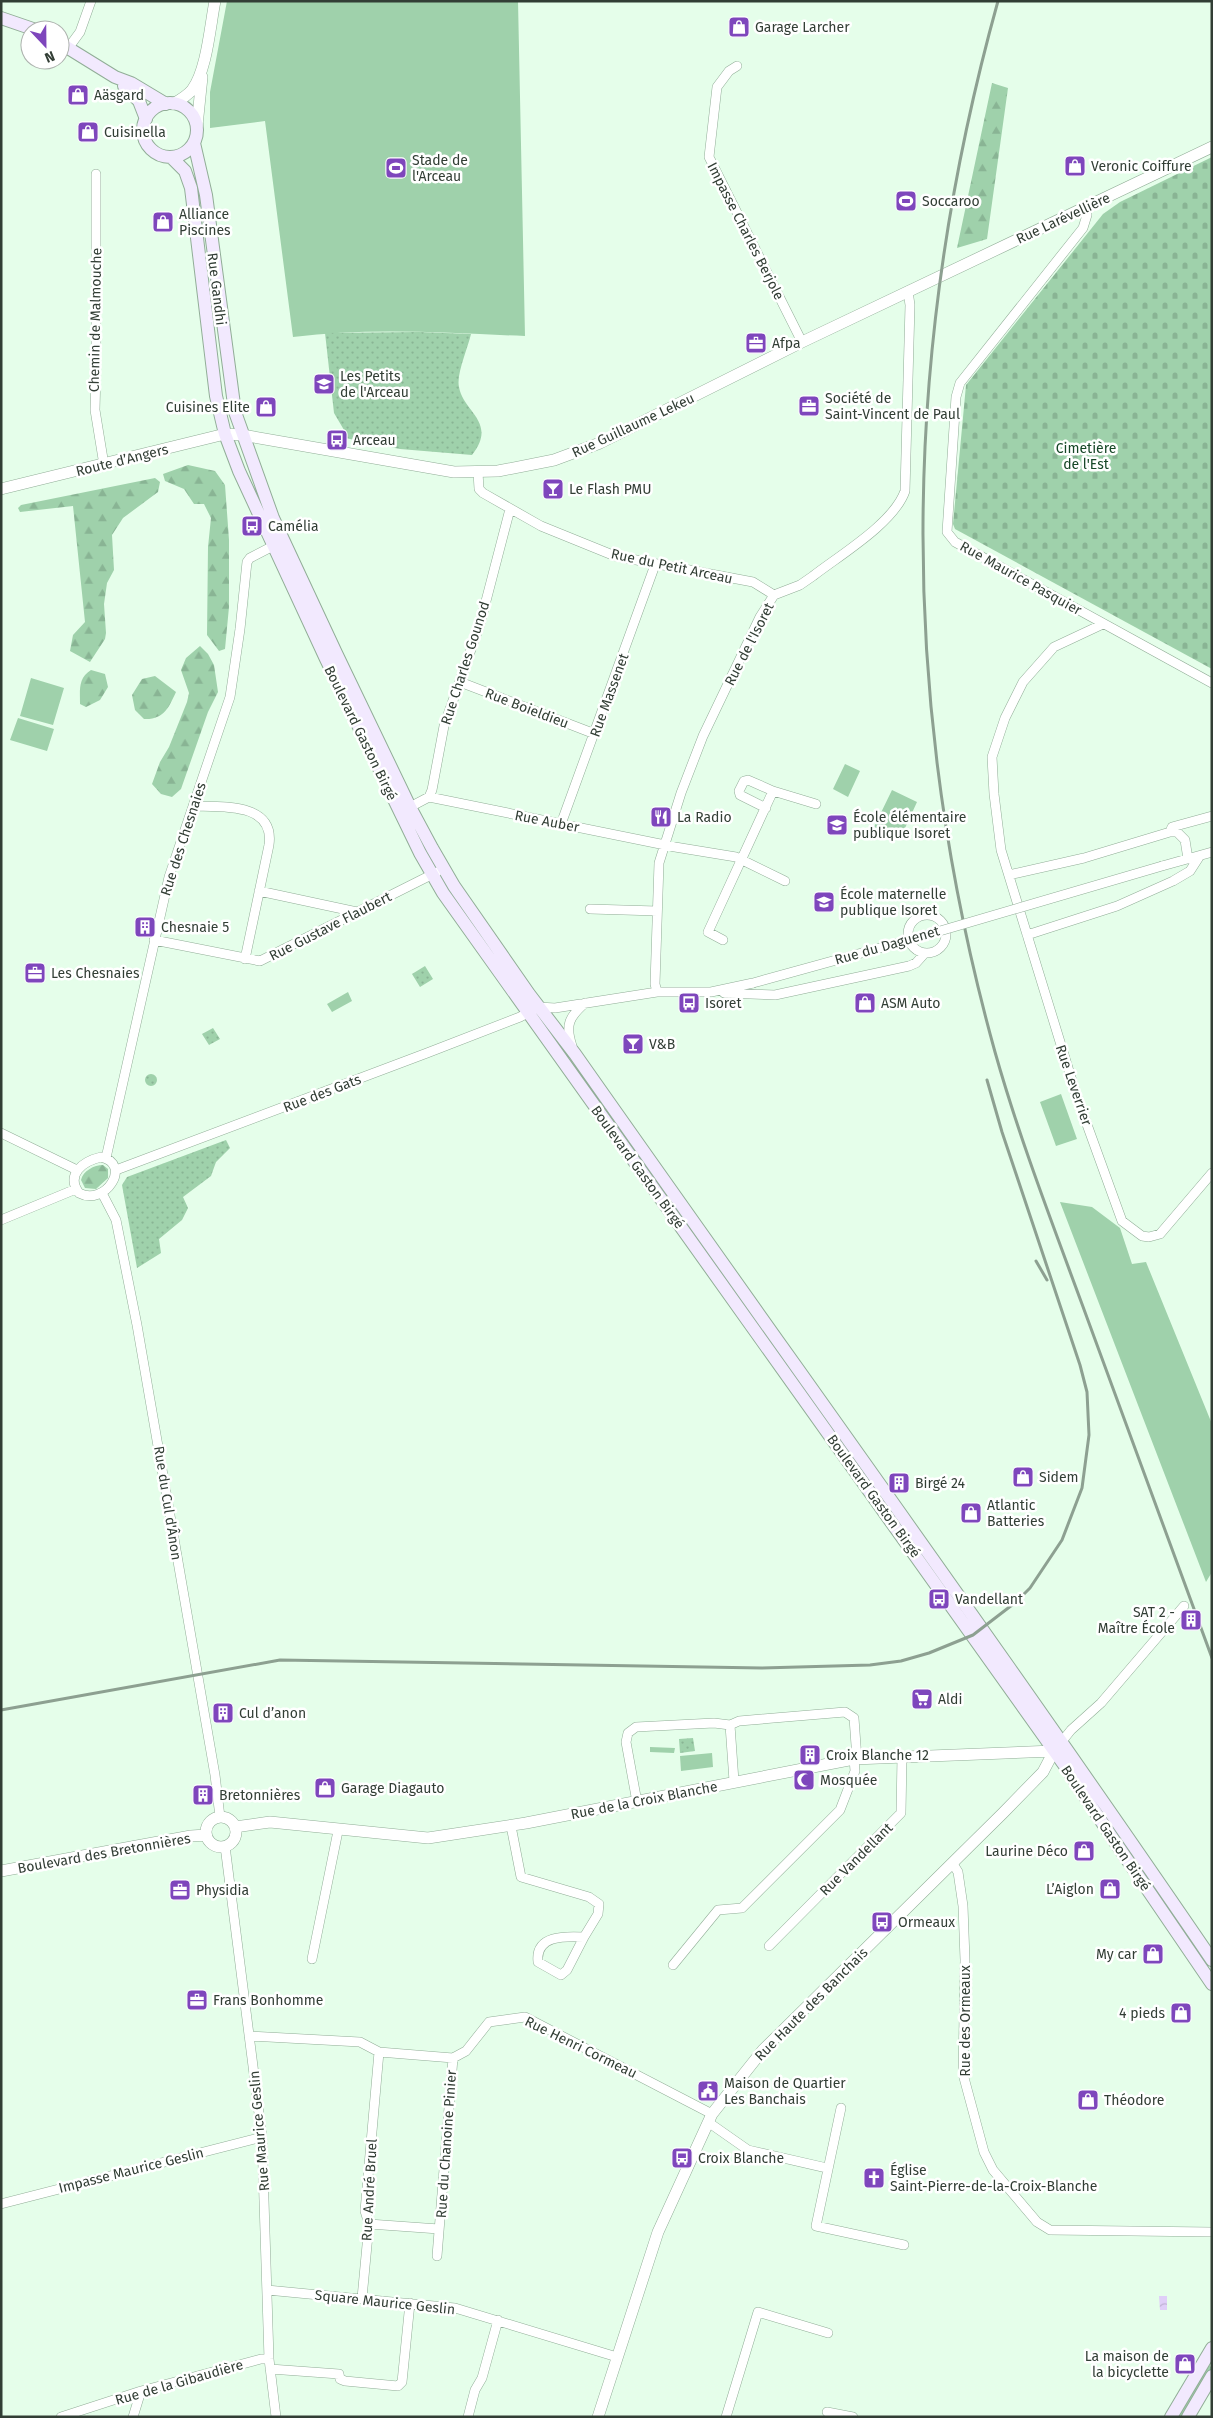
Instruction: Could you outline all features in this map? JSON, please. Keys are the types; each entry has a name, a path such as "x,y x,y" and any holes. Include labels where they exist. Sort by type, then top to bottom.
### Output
{"main road":[{"path":"1,18 20,25"},
{"path":"70,49 115,77 131,83 169,104 189,111 197,126 194,143 183,154 171,157 158,154 148,145 144,132 146,119 154,109 169,104"},
{"path":"115,77 139,101 146,119"},
{"name":"Rue Gandhi","path":"194,143 206,195 230,386 242,435"},
{"name":"Rue Gandhi","path":"171,157 185,171 191,188 216,396 225,434"},
{"name":"Boulevard Gaston Birgé","path":"225,434 239,471 279,543 410,807 438,871 443,894 534,1010 1212,1960"},
{"name":"Boulevard Gaston Birgé","path":"242,435 279,543 326,659 438,871"},
{"name":"Boulevard Gaston Birgé","path":"534,1010 575,1054 1058,1746 1212,1984"},
{"path":"1171,2417 1212,2348"},
{"path":"1188,2417 1212,2376"}],"street":[{"path":"70,40 80,32 91,1"},
{"path":"197,126 203,60 214,1"},
{"path":"169,104 188,95 194,88 203,60"},
{"name":"Impasse Charles Berjole","path":"737,66 728,71 717,87 709,157 802,342"},
{"name":"Rue Larévellière","path":"911,290 1212,147"},
{"name":"Chemin de Malmouche","path":"96,174 96,371 94,397 104,465"},
{"name":"Rue Maurice Pasquier","path":"1085,208 1087,215 1082,228 960,383 956,397 947,524 950,538 1212,683"},
{"name":"Rue Guillaume Lekeu","path":"242,435 433,469 478,472 534,466 600,443 911,290"},
{"name":"Rue de l'Isoret","path":"657,992 655,984 659,863 680,793 703,736 756,624 774,595 800,585 813,576 887,519 903,500 906,491 911,290"},
{"name":"Route d’Angers","path":"1,489 225,434 242,435"},
{"name":"Rue du Petit Arceau","path":"478,472 479,489 541,526 616,556 655,565 753,582 774,595"},
{"name":"Rue Charles Gounod","path":"429,797 444,726 480,624 510,509"},
{"name":"Rue des Chesnaies","path":"106,1158 168,878 230,698 247,562 250,558 279,543"},
{"name":"Rue Massenet","path":"560,824 595,734 655,565"},
{"name":"Rue Leverrier","path":"1103,624 1054,647 1022,682 1005,718 992,757 994,794 1001,850 1077,1097 1122,1221 1138,1233 1149,1237 1160,1234 1212,1174"},
{"name":"Rue Boieldieu","path":"460,682 595,734"},
{"path":"766,808 740,795 739,792 743,783 748,780 774,792 816,804"},
{"path":"723,940 708,932 774,792"},
{"path":"410,807 429,797"},
{"name":"Rue Auber","path":"429,797 741,859 785,881"},
{"path":"193,806 239,809 254,812 264,820 270,838 245,959"},
{"path":"1170,832 1172,827 1212,816"},
{"path":"1009,875 1084,858 1170,832 1177,832 1184,840 1188,849 1188,859"},
{"name":"Rue du Daguenet","path":"534,1010 657,992 711,992 753,983 1212,852"},
{"path":"1027,935 1117,906 1173,881 1190,872 1200,856"},
{"name":"Rue Gustave Flaubert","path":"154,940 253,961 267,958 438,871"},
{"path":"259,891 357,912"},
{"path":"590,909 657,911"},
{"path":"711,992 762,996 775,995 909,966 921,959 925,953 938,949 946,937 942,923 929,916 915,920 908,932 912,946 925,953"},
{"path":"575,1054 568,1028 573,1015 585,1003"},
{"name":"Rue des Gats","path":"116,1170 534,1010"},
{"path":"1,1133 77,1170"},
{"path":"96,1158 106,1158 113,1163 116,1170 115,1178 102,1193 89,1196 79,1193 74,1179 77,1170 96,1158"},
{"path":"1,1220 76,1189"},
{"name":"Rue du Cul d'Ânon","path":"102,1193 116,1220 137,1325 215,1775 220,1817"},
{"path":"1058,1746 1071,1730 1101,1702 1184,1606"},
{"path":"637,1802 626,1742 630,1730 636,1727 714,1723 730,1725 739,1720 811,1713 848,1712 855,1721 856,1759 854,1777 840,1810 742,1908 718,1910 673,1965"},
{"path":"730,1725 734,1781"},
{"name":"Rue de la Croix Blanche","path":"235,1827 270,1822 338,1831 428,1838 511,1826 734,1781 856,1759 1058,1746"},
{"name":"Rue Haute des Banchais","path":"599,2417 658,2232 710,2118 763,2050 954,1864 1043,1772 1058,1746"},
{"name":"Rue Vandellant","path":"770,1946 901,1813 902,1756"},
{"path":"220,1817 228,1819 235,1827 233,1840 225,1846 214,1845 206,1835 208,1824 220,1817"},
{"path":"511,1826 521,1878 589,1897 599,1904 598,1914 567,1970 561,1974 538,1962 537,1956 544,1943 550,1939 565,1936 584,1937"},
{"path":"312,1959 338,1831"},
{"name":"Boulevard des Bretonnières","path":"1,1871 191,1836 206,1835"},
{"name":"Rue Maurice Geslin","path":"225,1846 262,2137 270,2364 276,2417"},
{"name":"Rue des Ormeaux","path":"954,1864 958,1872 963,1906 965,1960 963,2074 984,2152 993,2170 1037,2222 1050,2230 1212,2232"},
{"name":"Rue Henri Cormeau","path":"453,2058 466,2051 489,2022 525,2017 710,2118 748,2150 827,2168"},
{"path":"249,2036 360,2042 379,2052 453,2058"},
{"name":"Rue André Bruel","path":"362,2298 369,2224 365,2212 379,2052"},
{"name":"Rue du Chanoine Pinier","path":"437,2256 453,2058"},
{"path":"840,2108 816,2226 904,2245"},
{"name":"Impasse Maurice Geslin","path":"1,2204 262,2137"},
{"name":"Rue du Chanoine Pinier","path":"369,2224 439,2229"},
{"name":"Square Maurice Geslin","path":"267,2290 455,2308 617,2357"},
{"name":"Rue de la Gibaudière","path":"61,2417 141,2391 261,2359 270,2364 339,2374 340,2378 344,2381 398,2386 402,2382 410,2303"},
{"path":"726,2417 758,2312 828,2333"},
{"path":"468,2417 475,2390 482,2378 498,2320"},
{"path":"133,2417 141,2391"},
{"path":"827,2412 853,2417"}],"green space":[{"name":"Stade de l'Arceau","path":"227,1 518,1 525,336 380,331 293,337 265,121 210,128 210,92"},
{"path":"992,83 1008,88 987,239 957,248"},
{"name":"Cimetière de l'Est","path":"1212,157 1212,669 955,529 953,524 966,385 1103,214 1120,202"},
{"path":"419,332 471,334 461,368 459,387 466,404 477,418 482,434 479,444 472,455 400,449 345,438 344,430 334,413 325,333"},
{"path":"188,465 215,471 225,485 229,540 229,607 225,649 219,651 207,635 208,547 211,518 204,504 194,504 184,489 165,481 163,474"},
{"path":"155,478 160,482 158,492 123,518 112,535 114,570 107,583 104,604 105,639 90,662 70,651 73,635 85,622 73,506 20,512 18,508 21,505"},
{"path":"200,646 208,654 214,665 218,692 208,712 181,789 172,797 161,794 152,784 187,702 189,693 181,670 186,658"},
{"path":"91,670 105,674 108,687 100,700 86,707 80,704 81,685 84,677"},
{"path":"155,676 176,692 165,712 151,719 144,719 135,710 132,695 142,679"},
{"path":"31,678 64,688 53,725 20,716"},
{"path":"18,718 54,729 47,751 10,740"},
{"path":"845,764 860,771 848,797 833,789"},
{"path":"892,790 917,802 900,839 874,827"},
{"path":"425,966 433,979 420,987 412,974"},
{"path":"348,992 352,1001 332,1012 327,1004"},
{"path":"213,1028 220,1039 209,1045 202,1034"},
{"path":"151,1074 157,1080 151,1086 145,1080"},
{"path":"1061,1094 1077,1139 1056,1146 1040,1102"},
{"path":"226,1140 230,1148 216,1162 211,1176 183,1197 188,1208 182,1220 159,1239 161,1253 137,1268 122,1185 127,1177"},
{"path":"103,1165 108,1169 108,1178 96,1189 85,1188 81,1180 86,1171"},
{"path":"1060,1202 1092,1207 1120,1228 1132,1264 1146,1262 1212,1424 1212,1572 1206,1582"},
{"path":"693,1738 695,1751 680,1753 679,1739"},
{"path":"650,1747 675,1748 674,1753 650,1752"},
{"path":"712,1753 713,1767 681,1771 680,1756"},
{"path":"1207,2363 1212,2368 1183,2417 1175,2417"}],"water":[{"path":"1159,2296 1167,2296 1167,2310 1160,2310"}],"railway":[{"path":"998,1 966,133 942,264 928,395 923,526 927,657 940,788 963,920 1004,1084 1047,1210 1212,1658"},
{"path":"1,1710 280,1660 762,1668 870,1665 901,1661 929,1653 973,1635 1016,1602 1030,1588 1062,1540 1082,1488 1089,1435 1087,1392 1080,1365 1002,1132 987,1080"},
{"path":"1036,1261 1047,1280"}],"place":[{"name":"Garage Larcher","path":"739,27"},
{"name":"Aäsgard","path":"78,95"},
{"name":"Cuisinella","path":"88,132"},
{"name":"Veronic Coiffure","path":"1075,166"},
{"name":"Stade de l'Arceau","path":"396,168"},
{"name":"Soccaroo","path":"906,201"},
{"name":"Alliance Piscines","path":"163,222"},
{"name":"Afpa","path":"756,343"},
{"name":"Les Petits de l'Arceau","path":"324,384"},
{"name":"Société de Saint-Vincent de Paul","path":"809,406"},
{"name":"Cuisines Elite","path":"266,407"},
{"name":"Arceau","path":"337,440"},
{"name":"Le Flash PMU","path":"553,489"},
{"name":"Camélia","path":"252,526"},
{"name":"La Radio","path":"661,817"},
{"name":"École élémentaire publique Isoret","path":"837,825"},
{"name":"École maternelle publique Isoret","path":"824,902"},
{"name":"Chesnaie 5","path":"145,927"},
{"name":"Les Chesnaies","path":"35,973"},
{"name":"Isoret","path":"689,1003"},
{"name":"ASM Auto","path":"865,1003"},
{"name":"V&B","path":"633,1044"},
{"name":"Sidem","path":"1023,1477"},
{"name":"Birgé 24","path":"899,1483"},
{"name":"Atlantic Batteries","path":"971,1513"},
{"name":"Vandellant","path":"939,1599"},
{"name":"SAT 2 - Maître École","path":"1191,1620"},
{"name":"Aldi","path":"922,1699"},
{"name":"Cul d’anon","path":"223,1713"},
{"name":"Croix Blanche 12","path":"810,1755"},
{"name":"Mosquée","path":"804,1780"},
{"name":"Garage Diagauto","path":"325,1788"},
{"name":"Bretonnières","path":"203,1795"},
{"name":"Laurine Déco","path":"1084,1851"},
{"name":"L’Aiglon","path":"1110,1889"},
{"name":"Physidia","path":"180,1890"},
{"name":"Ormeaux","path":"882,1922"},
{"name":"My car","path":"1153,1954"},
{"name":"Frans Bonhomme","path":"197,2000"},
{"name":"4 pieds","path":"1181,2013"},
{"name":"Maison de Quartier Les Banchais","path":"708,2091"},
{"name":"Théodore","path":"1088,2100"},
{"name":"Croix Blanche","path":"682,2158"},
{"name":"Église Saint-Pierre-de-la-Croix-Blanche","path":"874,2178"},
{"name":"La maison de la bicyclette","path":"1185,2364"}]}
